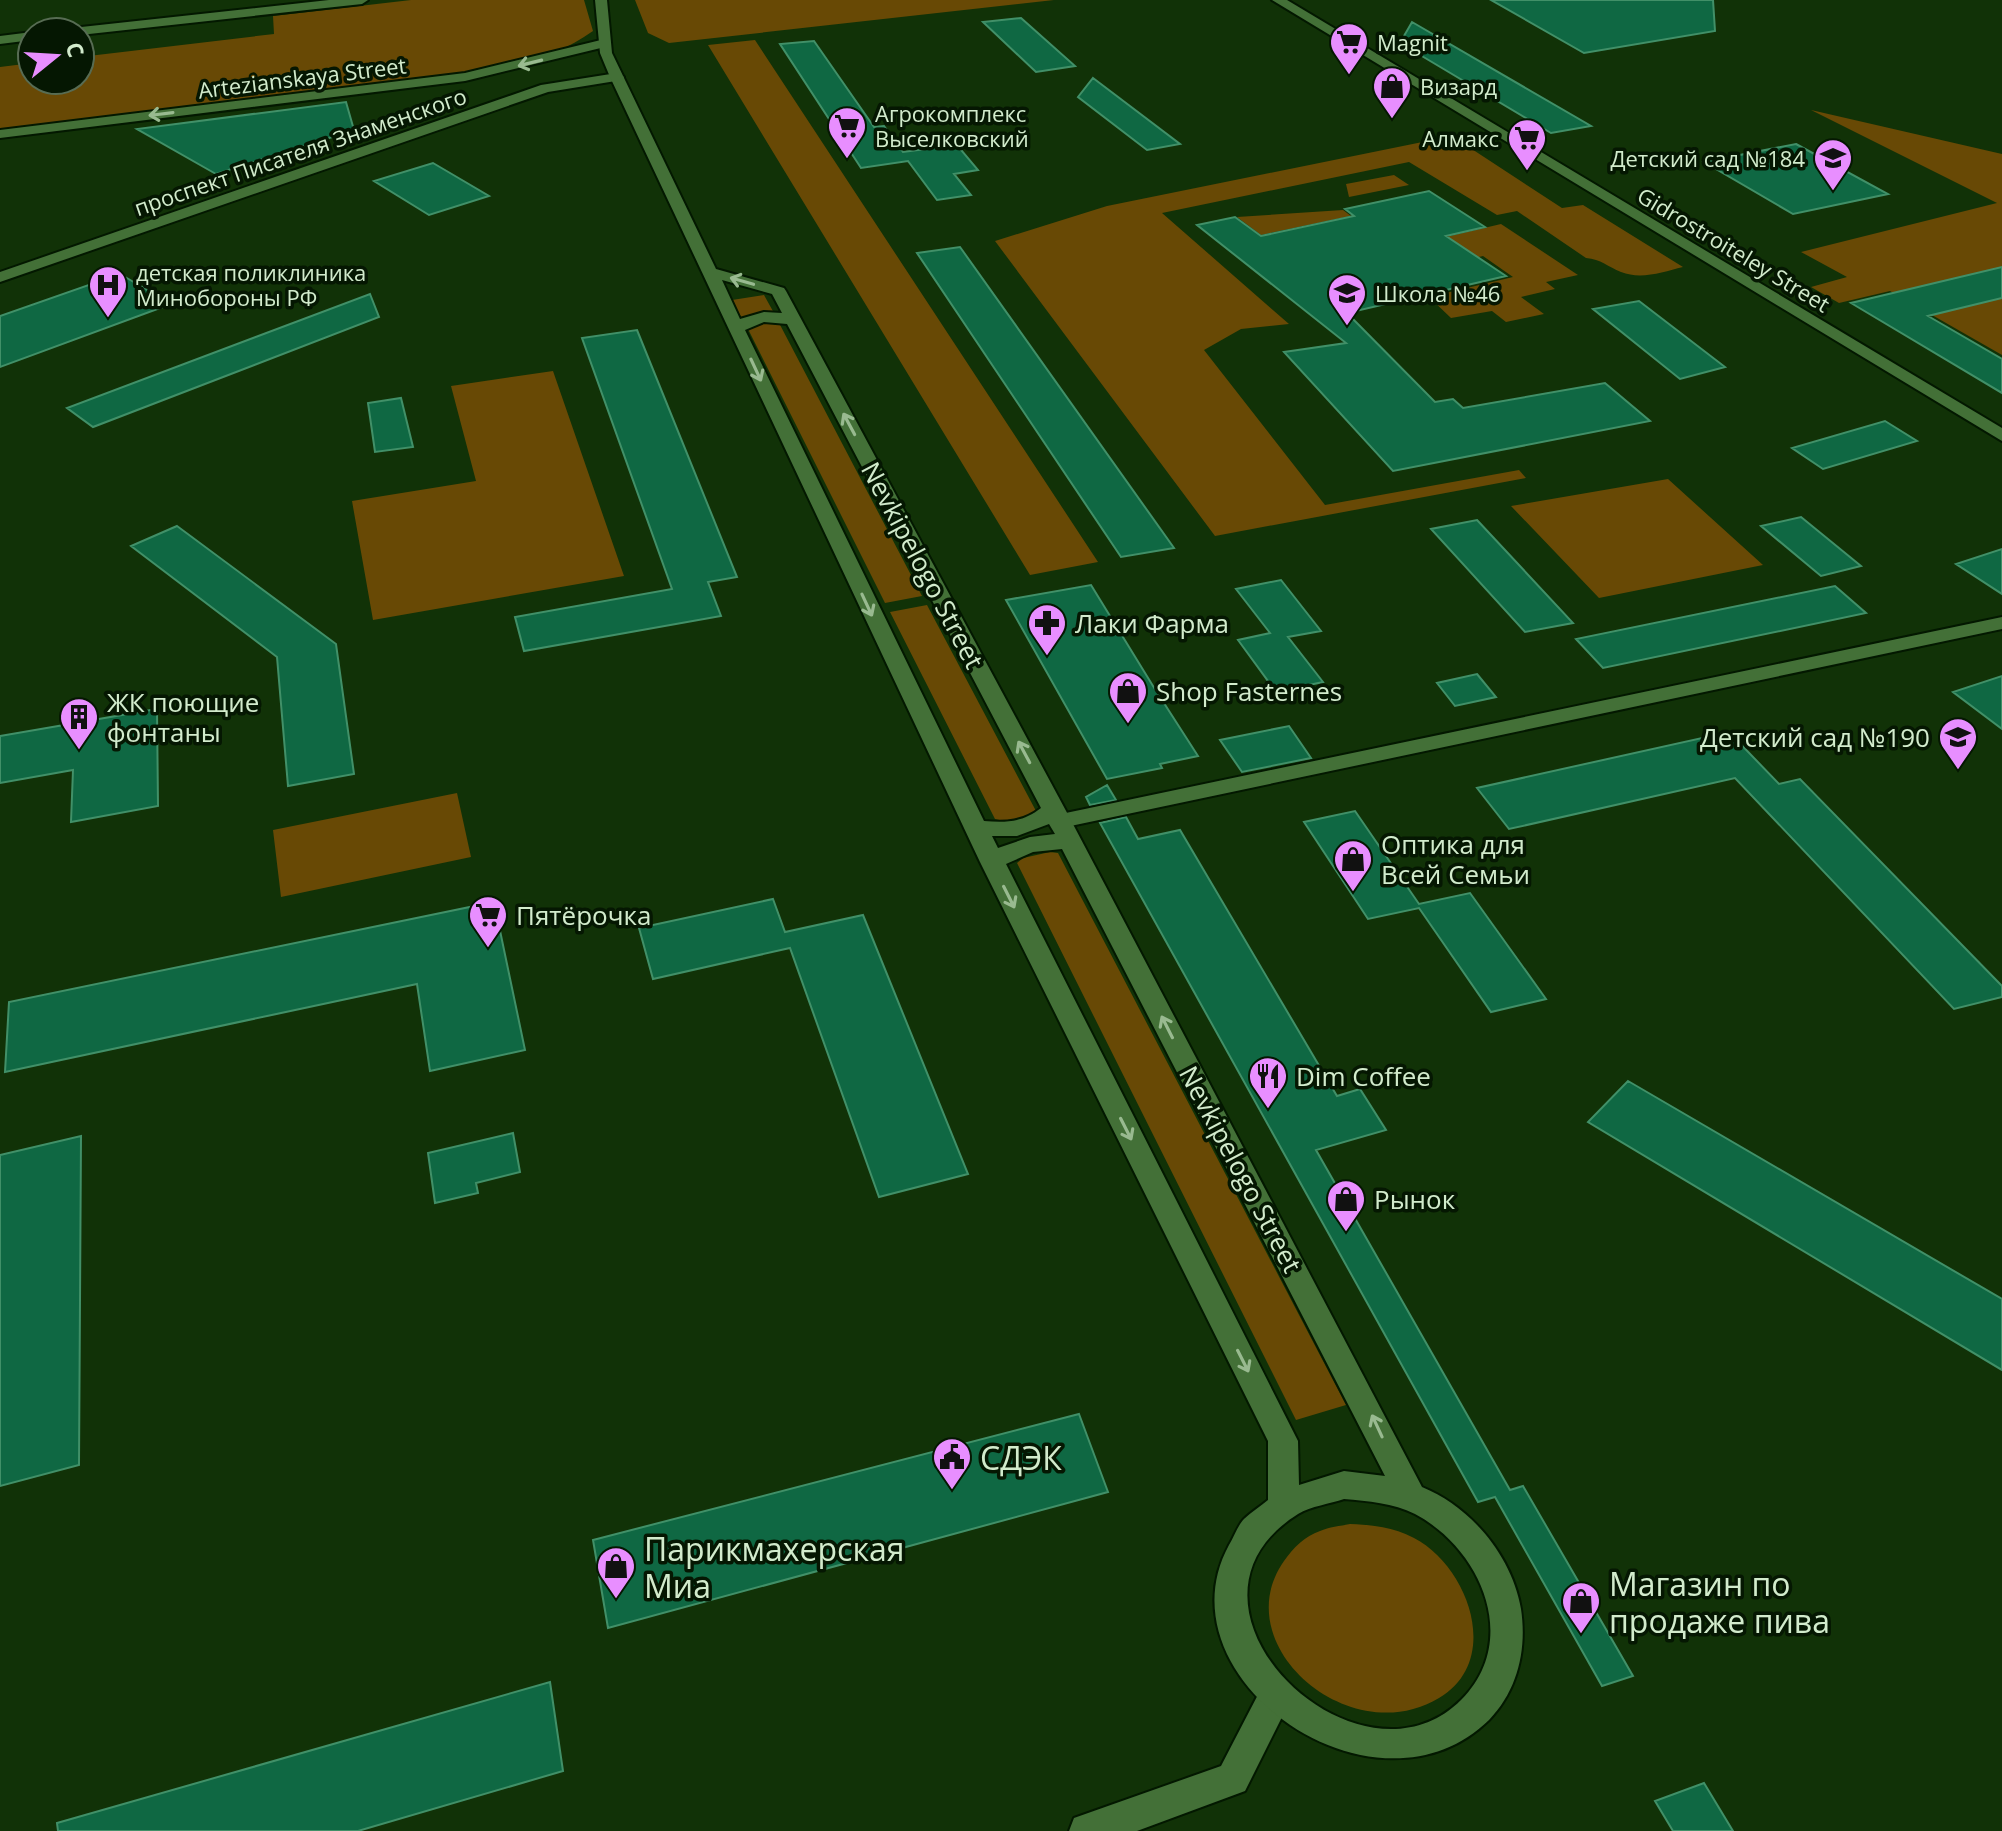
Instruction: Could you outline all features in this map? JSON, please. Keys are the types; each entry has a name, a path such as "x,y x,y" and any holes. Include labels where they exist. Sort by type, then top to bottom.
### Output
{"street":[{"path":"96,29 362,0"},
{"path":"601,0 605,43 617,77 992,862 1283,1441 1284,1502"},
{"name":"Gidrostroiteley Street","path":"1278,0 2002,436"},
{"name":"Artezianskaya Street","path":"0,134 465,77 605,43"},
{"name":"проспект Писателя Знаменского","path":"0,277 546,88 617,77"},
{"name":"Nevkipelogo Street","path":"710,272 778,291 1372,1414 1410,1496"},
{"path":"737,328 749,319 759,317 793,320"},
{"path":"975,827 1008,830 1062,824 2002,623"},
{"path":"992,862 1016,847 1044,841 1062,824"},
{"path":"1344,1485 1377,1487 1410,1496 1437,1510 1461,1529 1481,1552 1497,1578 1506,1606 1509,1635 1505,1663 1494,1689 1477,1711 1453,1729 1426,1740 1395,1745 1362,1743 1330,1733 1301,1718 1275,1697 1251,1669 1237,1638 1230,1605 1232,1574 1243,1545 1260,1521 1284,1502 1312,1490 1344,1485"},
{"path":"1087,1831 1233,1779 1275,1697"}],"shaded area":[{"path":"411,0 584,0 593,31 563,49 529,62 452,80 0,132 0,67 16,65 16,96 96,96 96,55 274,34 273,16"},
{"path":"635,0 1054,0 669,43 648,33"},
{"path":"755,40 1098,562 1030,575 708,45"},
{"path":"1811,110 2002,154 2002,355 1890,291 1839,303 1811,287 1847,277 1801,252 1997,203"},
{"path":"1452,136 1562,208 1583,205 1683,267 1644,275 1621,272 1586,258 1517,211 1497,215 1409,162 1162,213 1289,324 1241,329 1204,350 1325,505 1519,470 1526,478 1215,536 995,241 1107,206"},
{"path":"1394,175 1409,185 1349,197 1346,184"},
{"path":"1343,210 1351,216 1261,235 1237,217"},
{"path":"1501,224 1578,275 1546,282 1555,289 1521,297 1544,314 1506,322 1492,311 1451,318 1429,297 1513,277 1483,256 1451,264 1420,243"},
{"path":"764,295 774,313 741,317 732,300"},
{"path":"778,321 922,596 885,603 746,325"},
{"path":"553,371 624,576 373,620 352,501 476,481 451,386"},
{"path":"1668,479 1763,565 1599,598 1511,506"},
{"path":"927,605 1036,811 1032,815 1011,821 995,819 890,612"},
{"path":"457,793 471,857 281,897 273,830"},
{"path":"1058,853 1346,1405 1296,1420 1017,863 1023,858"},
{"path":"1350,1524 1383,1527 1414,1538 1433,1551 1450,1569 1463,1591 1471,1614 1473,1638 1470,1661 1459,1681 1439,1698 1404,1711 1369,1711 1335,1701 1306,1681 1284,1656 1271,1625 1270,1593 1284,1561 1309,1536 1327,1528"}],"building":[{"path":"1491,0 1713,0 1715,31 1584,53"},
{"path":"1021,18 1075,66 1036,72 983,22"},
{"path":"1412,22 1591,126 1551,133 1400,43"},
{"path":"814,41 874,127 884,126 903,152 957,145 978,170 954,174 971,195 937,200 908,161 861,168 780,44"},
{"path":"1093,78 1180,144 1147,150 1078,97"},
{"path":"346,102 354,130 216,174 137,129"},
{"path":"1796,144 1888,194 1793,214 1704,162"},
{"path":"433,163 489,196 429,215 374,181"},
{"path":"1429,191 1485,227 1446,236 1506,276 1347,313 1435,402 1453,399 1463,408 1605,383 1650,421 1393,471 1284,352 1346,343 1197,225 1235,217 1261,236 1354,216 1345,209"},
{"path":"960,247 1174,548 1121,557 917,253"},
{"path":"2002,267 2002,298 1928,316 2002,359 2002,393 1851,303"},
{"name":"детская поликлиника Минобороны РФ","path":"120,274 171,304 0,367 0,316"},
{"path":"370,294 379,317 93,427 67,408"},
{"path":"1639,301 1725,367 1680,379 1593,309"},
{"path":"637,330 737,577 708,582 721,616 524,651 515,617 672,589 582,338"},
{"path":"401,398 413,447 375,452 368,403"},
{"path":"1885,421 1917,441 1823,469 1792,448"},
{"path":"1801,517 1861,566 1821,576 1761,526"},
{"path":"1477,520 1573,623 1525,632 1431,529"},
{"path":"177,526 336,644 354,774 288,786 277,657 131,546"},
{"path":"2002,549 2002,594 1956,564"},
{"path":"1281,580 1321,631 1288,637 1323,682 1276,692 1238,640 1270,633 1236,589"},
{"path":"1091,585 1198,756 1160,764 1162,768 1107,779 1006,600"},
{"path":"1835,586 1866,613 1603,668 1576,639"},
{"path":"1477,674 1496,697 1455,706 1437,683"},
{"path":"2002,676 2002,729 1953,692"},
{"name":"ЖК поющие фонтаны","path":"157,709 158,806 71,822 73,770 0,783 0,736"},
{"path":"1289,726 1311,758 1242,772 1220,740"},
{"path":"1729,732 1779,784 1800,779 2002,986 2002,997 1954,1009 1735,778 1509,829 1477,788"},
{"path":"1107,785 1116,800 1090,805 1086,797"},
{"path":"1355,811 1419,904 1470,893 1546,999 1491,1012 1419,908 1368,919 1304,822"},
{"name":"Рынок","path":"1126,817 1138,839 1180,830 1337,1096 1360,1089 1386,1130 1316,1150 1510,1490 1523,1486 1633,1676 1602,1686 1495,1497 1478,1502 1100,823"},
{"path":"773,899 785,932 863,915 968,1174 879,1197 790,948 653,979 639,928"},
{"path":"494,902 525,1050 430,1071 417,984 5,1072 9,1002"},
{"path":"1628,1081 2002,1299 2002,1370 1588,1122"},
{"path":"513,1133 520,1172 476,1183 478,1193 435,1203 428,1153"},
{"path":"81,1136 79,1465 0,1486 0,1155"},
{"path":"1079,1414 1108,1492 608,1628 593,1540"},
{"path":"550,1682 563,1771 358,1831 58,1831 57,1823"},
{"path":"1704,1783 1733,1831 1673,1831 1655,1801"}],"place":[{"name":"Magnit","path":"1349,76"},
{"name":"Визард","path":"1392,120"},
{"name":"Агрокомплекс Выселковский","path":"847,160"},
{"name":"Алмакс","path":"1527,172"},
{"name":"Детский сад №184","path":"1833,192"},
{"name":"детская поликлиника Минобороны РФ","path":"108,319"},
{"name":"Школа №46","path":"1347,327"},
{"name":"Лаки Фарма","path":"1047,657"},
{"name":"Shop Fasternes","path":"1128,725"},
{"name":"ЖК поющие фонтаны","path":"79,751"},
{"name":"Детский сад №190","path":"1958,771"},
{"name":"Оптика для Всей Семьи","path":"1353,893"},
{"name":"Пятёрочка","path":"488,949"},
{"name":"Dim Coffee","path":"1268,1110"},
{"name":"Рынок","path":"1346,1233"},
{"name":"СДЭК","path":"952,1491"},
{"name":"Парикмахерская Миа","path":"616,1600"},
{"name":"Магазин по продаже пива","path":"1581,1635"}]}
